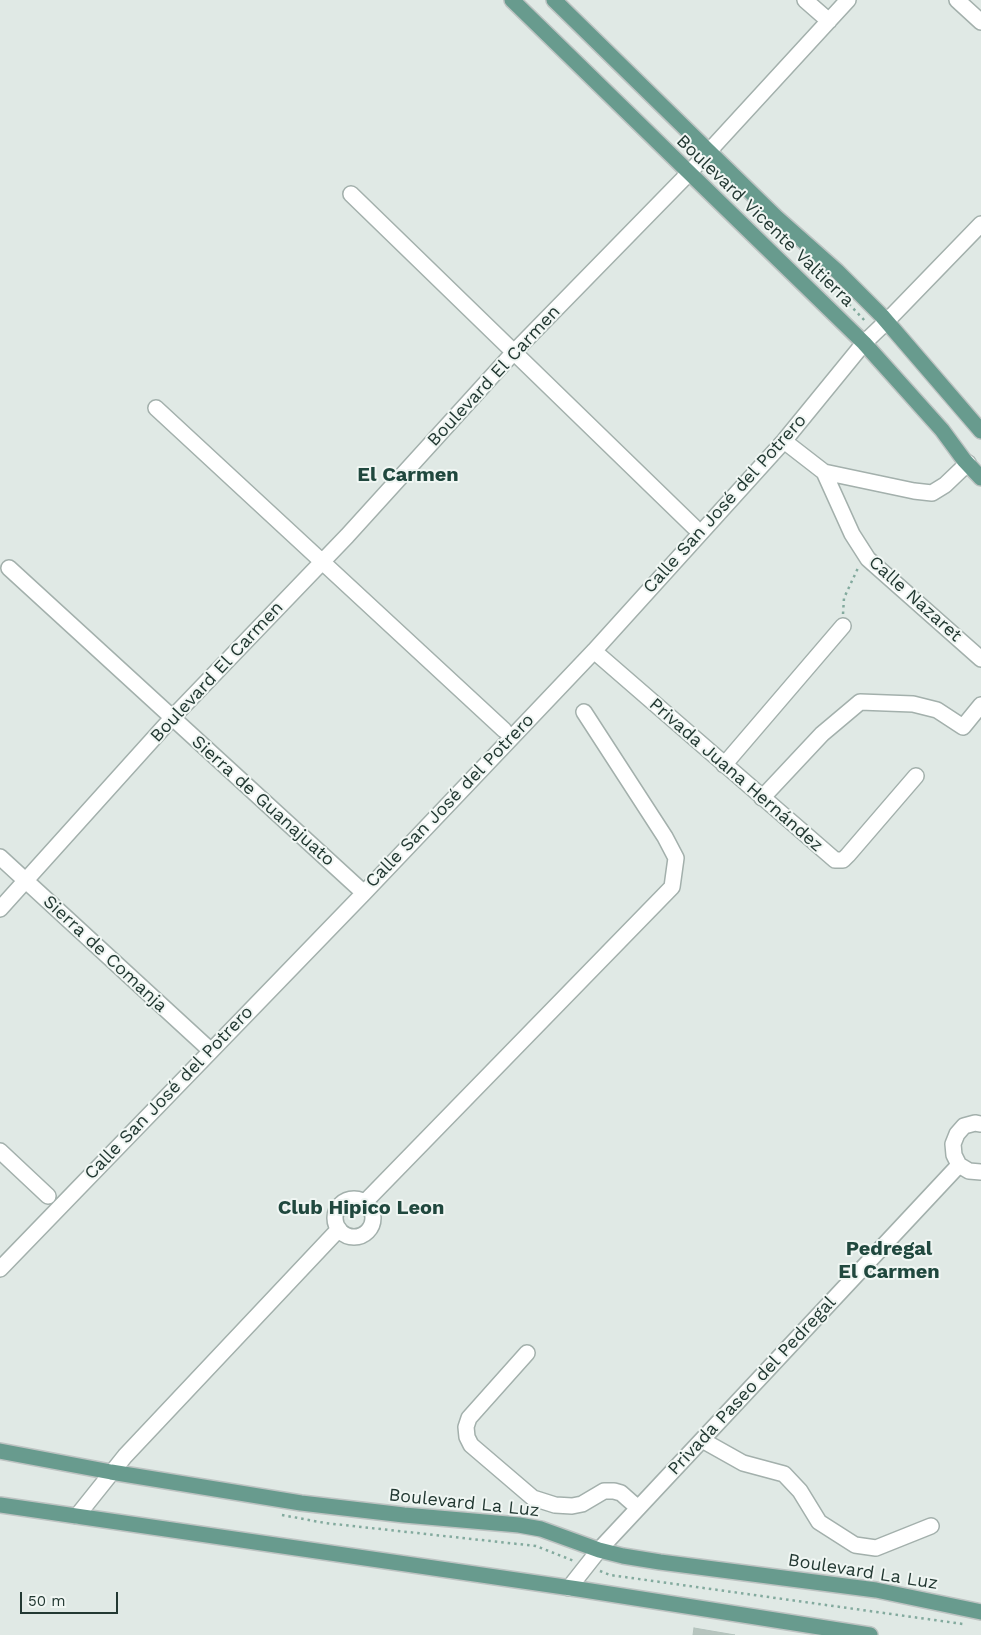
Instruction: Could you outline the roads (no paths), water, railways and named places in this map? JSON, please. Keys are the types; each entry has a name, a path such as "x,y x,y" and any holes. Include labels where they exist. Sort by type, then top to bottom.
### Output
{"main road":[{"name":"Boulevard Vicente Valtierra","path":"512,0 864,343 942,430 981,478"},
{"name":"Boulevard Vicente Valtierra","path":"554,0 776,217 836,271 887,321 981,431"},
{"name":"Boulevard La Luz","path":"0,1451 111,1472 344,1508 519,1525 541,1529 599,1550 660,1562 876,1590 981,1612"},
{"path":"0,1504 569,1588 816,1631 870,1635"}],"street":[{"path":"805,0 829,21"},
{"name":"Boulevard El Carmen","path":"0,909 172,718 322,562 514,352 709,152 848,0"},
{"path":"957,0 981,22"},
{"path":"351,194 694,527"},
{"name":"Calle San José del Potrero","path":"0,1269 594,651 784,441 864,343 981,224"},
{"path":"156,408 504,730"},
{"name":"Calle Nazaret","path":"784,441 824,472 852,534 868,559 981,660"},
{"path":"824,472 932,493 945,485 968,463"},
{"name":"Sierra de Guanajuato","path":"9,568 364,892"},
{"path":"724,765 843,626"},
{"name":"Privada Juana Hernández","path":"594,651 835,860 840,861 848,856 916,776"},
{"path":"762,798 822,734 860,702 913,704 937,710 964,727 981,705"},
{"path":"365,1202 672,887 676,858 665,837 584,712"},
{"name":"Sierra de Comanja","path":"0,857 210,1050"},
{"path":"981,1124 975,1123 964,1126 957,1134 953,1144 954,1155 959,1165 968,1171 981,1172"},
{"path":"0,1151 48,1196"},
{"name":"Privada Paseo del Pedregal","path":"569,1588 599,1550 959,1165"},
{"path":"355,1199 365,1202 371,1209 373,1218 371,1227 364,1234 346,1235 339,1229 335,1219 338,1209 345,1201 355,1199"},
{"path":"77,1516 111,1472 339,1229"},
{"path":"527,1353 469,1418 466,1427 467,1437 471,1446 532,1498 555,1505 572,1506 582,1504 604,1491 614,1490 621,1493 638,1508"},
{"path":"702,1440 743,1463 784,1474 800,1491 819,1522 854,1545 876,1548 931,1526"}],"district":[{"name":"El Carmen","path":"408,475"},
{"name":"Club Hipico Leon","path":"361,1208"},
{"name":"Pedregal El Carmen","path":"889,1260"}]}
